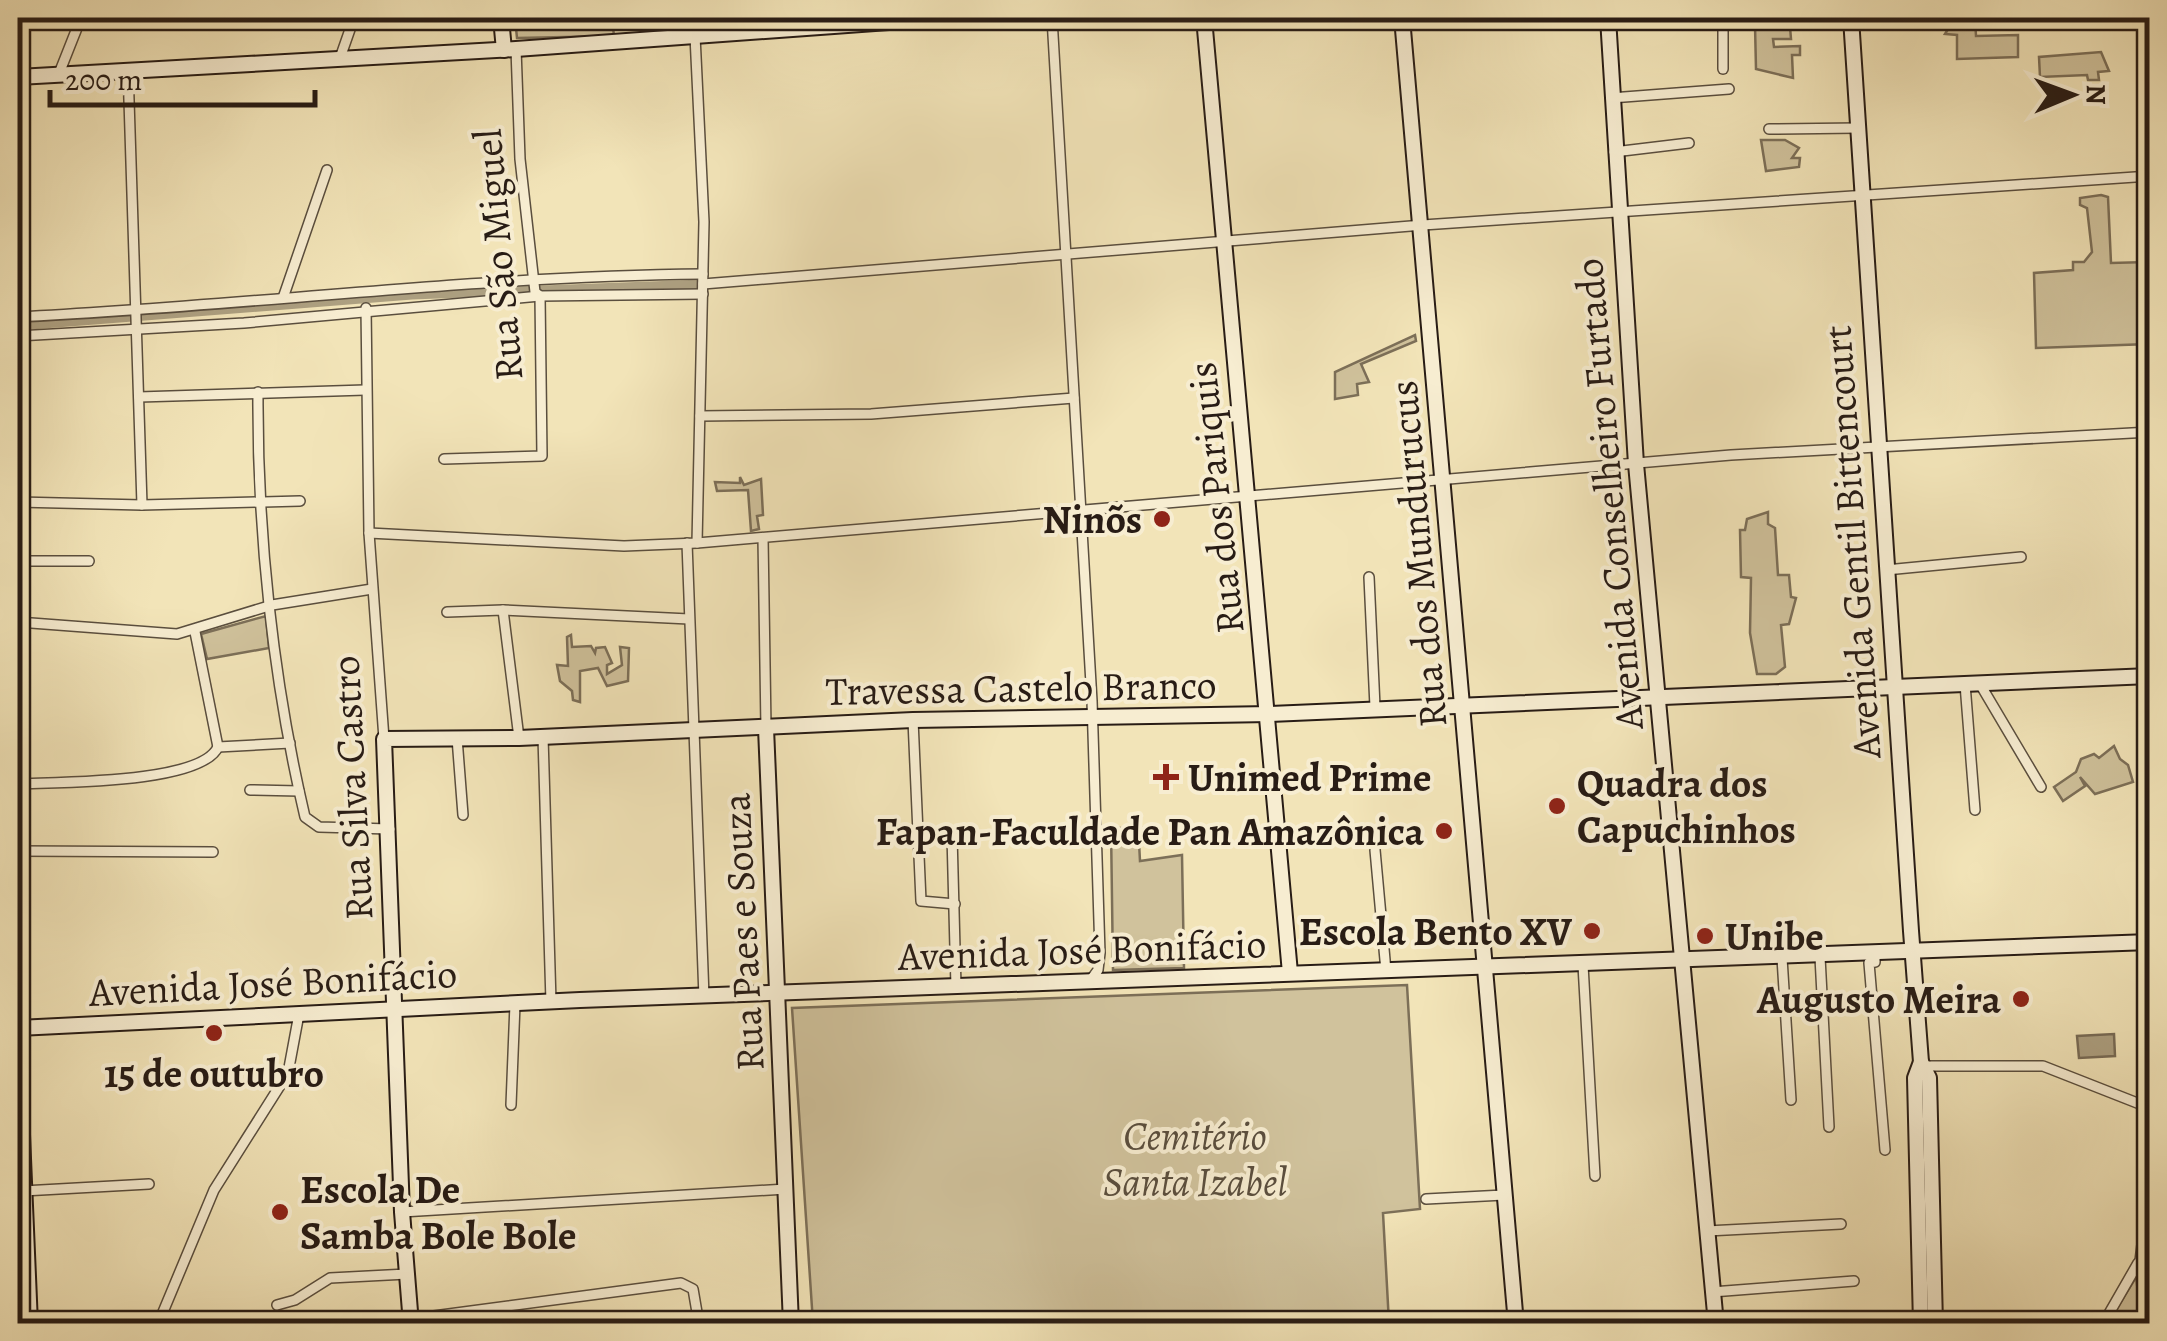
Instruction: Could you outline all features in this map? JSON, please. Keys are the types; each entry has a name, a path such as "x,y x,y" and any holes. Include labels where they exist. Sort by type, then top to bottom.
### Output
{"main road":[{"name":"Rua São Miguel","path":"502,18 510,49"},
{"path":"694,18 695,36"},
{"path":"18,77 695,36 753,24 944,18"},
{"name":"Rua dos Pariquis","path":"1204,18 1270,714 1290,973"},
{"name":"Rua dos Mundurucus","path":"1402,18 1516,1324"},
{"name":"Avenida Conselheiro Furtado","path":"1608,18 1636,464 1716,1324"},
{"name":"Avenida Gentil Bittencourt","path":"1851,18 1921,1064 1915,1078 1921,1324"},
{"name":"Travessa Castelo Branco","path":"384,739 519,738 913,720 1270,714 1463,702 2150,676"},
{"name":"Rua Paes e Souza","path":"766,728 791,1324"},
{"name":"Rua Silva Castro","path":"384,739 402,1212 411,1321"},
{"name":"Avenida José Bonifácio","path":"18,1028 551,1002 1290,973 1820,958 2150,942"},
{"path":"18,1040 23,1191 20,1228 30,1324"},
{"name":"Avenida Gentil Bittencourt","path":"1921,1064 1930,1078 1935,1324"}],"street":[{"path":"58,76 81,18"},
{"path":"340,58 354,18"},
{"path":"1052,18 1092,716 1100,953 1098,970 1086,983"},
{"path":"1723,18 1724,69"},
{"path":"695,36 703,284 689,619 704,998"},
{"name":"Rua São Miguel","path":"444,458 542,456 538,294 510,49"},
{"path":"128,69 142,505"},
{"path":"1611,98 1728,90"},
{"path":"1769,130 1858,128"},
{"path":"1614,152 1689,143"},
{"path":"283,298 327,170"},
{"path":"18,336 1862,192 2150,176"},
{"path":"18,317 135,312 534,277 703,284"},
{"name":"Rua Silva Castro","path":"366,308 368,532 384,739"},
{"path":"139,397 365,390"},
{"path":"258,392 257,501 290,743 305,817 318,827 390,828"},
{"path":"700,416 871,414 1074,398"},
{"path":"368,532 624,546 692,543 1445,478 2150,432"},
{"path":"18,502 142,505 300,501"},
{"name":"Rua Paes e Souza","path":"763,538 766,728"},
{"path":"1886,570 2021,558"},
{"path":"18,562 89,561"},
{"path":"1369,577 1376,707"},
{"path":"18,622 159,635 195,632 272,605 372,589"},
{"path":"447,612 503,610 689,619"},
{"path":"503,610 519,738"},
{"path":"195,632 218,747"},
{"path":"1972,684 2041,787"},
{"path":"1972,684 1975,810"},
{"path":"913,720 920,898 923,904 954,904"},
{"path":"542,737 551,1002"},
{"path":"458,738 463,814"},
{"path":"18,784 157,773 200,764 218,747 290,743"},
{"path":"250,790 299,791"},
{"path":"952,835 956,988"},
{"path":"1375,850 1386,971"},
{"path":"18,851 212,852"},
{"path":"1100,953 1121,981"},
{"path":"1875,954 1875,962 1869,963 1884,1150"},
{"path":"1782,958 1791,1100"},
{"path":"1820,958 1829,1127"},
{"path":"1583,965 1596,1176"},
{"path":"512,1105 515,1004"},
{"path":"158,1324 214,1190 288,1073 299,1014"},
{"path":"1921,1064 2043,1066 2150,1108"},
{"path":"2145,1324 2140,1261 2150,1180"},
{"path":"23,1191 149,1184"},
{"path":"402,1212 786,1189"},
{"path":"1426,1199 1504,1195"},
{"path":"1707,1231 1840,1224"},
{"path":"2103,1324 2140,1261"},
{"path":"276,1304 296,1300 330,1278 407,1274"},
{"path":"1712,1292 1854,1281"},
{"path":"411,1321 681,1283 693,1289 699,1324"},
{"path":"487,1309 488,1324"}],"green space":[{"path":"515,18 612,18 614,36 517,38"},
{"path":"1955,18 1975,18 1976,36 2018,35 2018,57 1957,59 1957,35 1945,34"},
{"path":"1755,25 1790,27 1791,39 1773,39 1774,47 1800,46 1800,55 1792,55 1793,78 1756,69"},
{"path":"2101,52 2109,71 2098,72 2099,80 2088,80 2087,75 2040,77 2039,57"},
{"path":"1761,140 1785,140 1799,148 1792,158 1800,158 1799,167 1766,171"},
{"path":"2108,197 2111,263 2148,262 2149,344 2036,348 2034,273 2073,270 2073,262 2084,262 2092,252 2087,208 2080,205 2080,198"},
{"path":"1415,335 1416,341 1361,364 1369,382 1357,384 1358,395 1335,399 1335,372"},
{"path":"740,477 744,485 761,479 763,515 757,516 759,529 751,531 748,490 717,491 715,482 740,483"},
{"path":"1768,512 1768,524 1775,528 1778,575 1789,575 1791,597 1796,598 1789,624 1781,625 1785,667 1776,674 1757,674 1750,633 1751,578 1741,577 1740,530 1745,530 1747,519"},
{"path":"266,616 269,648 207,659 201,634"},
{"path":"571,635 572,647 591,646 595,653 596,648 605,647 612,663 607,665 607,674 622,665 620,647 629,648 628,681 607,686 598,668 580,671 580,702 573,700 572,691 560,681 557,665 568,666 567,637"},
{"path":"2114,746 2128,765 2133,782 2095,794 2080,777 2085,786 2063,801 2054,787 2076,772 2081,759 2094,754 2099,758"},
{"path":"1111,828 1150,828 1151,841 1139,842 1140,861 1182,855 1184,968 1113,970"},
{"name":"Cemitério Santa Izabel","path":"1407,985 1420,1209 1383,1213 1389,1323 813,1323 792,1008"},
{"path":"2138,1274 2141,1323 2107,1324"}],"shaded area":[{"path":"2114,1034 2115,1056 2079,1058 2077,1036"}],"waterway":[{"path":"18,326 412,295 703,284"}],"place":[{"name":"Ninõs","path":"1162,519"},
{"name":"Unimed Prime","path":"1166,777"},
{"name":"Quadra dos Capuchinhos","path":"1557,806"},
{"name":"Fapan-Faculdade Pan Amazônica","path":"1444,831"},
{"name":"Escola Bento XV","path":"1592,931"},
{"name":"Unibe","path":"1705,936"},
{"name":"Augusto Meira","path":"2021,999"},
{"name":"15 de outubro","path":"214,1033"},
{"name":"Escola De Samba Bole Bole","path":"280,1212"}]}
